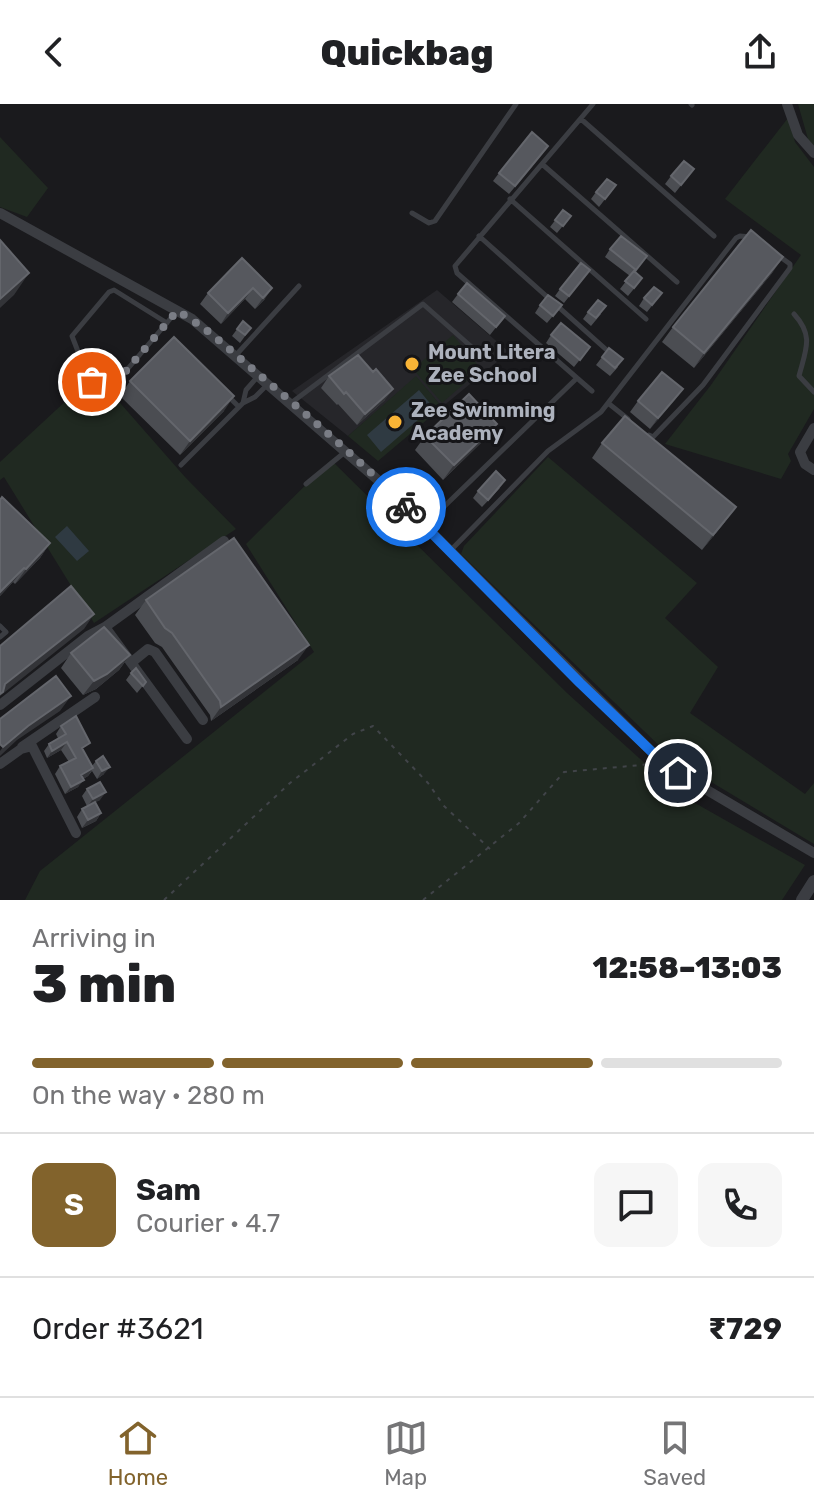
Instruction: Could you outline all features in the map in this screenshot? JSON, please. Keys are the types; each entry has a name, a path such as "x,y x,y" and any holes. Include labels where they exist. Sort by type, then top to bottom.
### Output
{"street":[{"path":"787,104 798,135 814,153"},
{"path":"0,213 192,319 386,487 580,683 665,763 814,853"},
{"path":"814,428 800,452 805,464 814,470"},
{"path":"0,705 88,636 224,541"},
{"path":"105,627 187,739"},
{"path":"132,662 152,649 203,720"},
{"path":"0,764 95,697"},
{"path":"21,749 32,746 36,749 76,833"},
{"path":"802,900 814,881"}],"lane":[{"path":"412,213 429,223 435,221 516,104"},
{"path":"592,391 455,271 457,261 593,104"},
{"path":"581,119 714,236"},
{"path":"542,164 677,282"},
{"path":"510,199 646,319"},
{"path":"450,552 548,451 601,412 736,238 748,235 759,243"},
{"path":"479,236 617,359"},
{"path":"608,403 654,441 703,385 790,268 790,264 769,250"},
{"path":"236,355 299,286"},
{"path":"167,323 114,290 109,292 72,336 89,380 110,388 167,323 177,311"},
{"path":"291,403 423,304 483,357"},
{"path":"794,314 810,330 812,347 799,376 814,392"},
{"path":"354,354 364,365"},
{"path":"241,405 246,390 259,375"},
{"path":"424,526 577,378"},
{"path":"181,465 241,405 269,383"},
{"path":"228,397 241,405"},
{"path":"306,484 346,451"},
{"path":"0,626 6,632 0,637"}],"path":[{"path":"164,900 290,783 353,734 373,726 428,783 444,806 490,849"},
{"path":"423,900 519,823 564,772 665,763"}],"shaded area":[{"path":"798,104 814,104 814,146 808,139"},
{"path":"788,118 795,142 814,167 814,409 788,454 791,461 781,479 665,444 711,385 801,255 725,199"},
{"path":"0,137 48,188 27,217 0,207"},
{"name":"Mount Litera Zee School","path":"437,290 509,352 442,407 416,377 348,436 292,391"},
{"path":"453,335 481,369 442,403 413,369"},
{"name":"Zee Swimming Academy","path":"416,376 442,407 378,461 348,436"},
{"path":"83,385 114,396 185,477 236,529 94,623 4,477 0,480 0,462"},
{"path":"419,390 433,407 381,452 367,435"},
{"path":"548,457 697,583 665,618 718,667 690,713 805,794 814,783 814,844 673,759 461,554 464,546"},
{"path":"331,460 567,693 679,794 805,865 782,900 25,900 40,871 314,652 246,544"},
{"path":"67,526 89,551 77,561 55,537"}],"building":[{"path":"532,132 548,146 515,186 499,173"},
{"path":"684,161 694,169 681,185 671,176"},
{"path":"607,179 616,185 605,199 596,192"},
{"path":"563,210 571,216 563,226 555,220"},
{"path":"751,230 783,257 704,353 673,327"},
{"path":"621,236 647,256 636,270 610,249"},
{"path":"0,240 29,273 0,299"},
{"path":"242,258 272,288 263,298 253,288 228,313 208,293"},
{"path":"581,263 590,270 569,296 560,289"},
{"path":"634,271 642,278 634,288 625,281"},
{"path":"467,283 505,316 496,327 458,294"},
{"path":"654,287 662,293 652,305 644,298"},
{"path":"548,295 562,305 553,316 540,305"},
{"path":"598,300 606,306 596,318 588,312"},
{"path":"243,321 251,328 245,335 237,329"},
{"path":"561,323 590,347 580,360 551,335"},
{"path":"174,337 234,396 190,441 130,381"},
{"path":"609,348 623,359 615,368 602,357"},
{"path":"358,355 373,372 376,369 393,389 365,414 329,376"},
{"path":"662,372 683,389 658,418 638,401"},
{"path":"469,394 497,424 454,465 425,436"},
{"path":"625,416 736,507 713,535 602,443"},
{"path":"496,471 505,480 488,500 478,491"},
{"path":"2,497 50,543 0,592 0,500"},
{"path":"234,538 309,645 221,707 220,701 146,600"},
{"path":"71,586 94,614 5,684 0,694 0,646"},
{"path":"104,627 130,655 94,681 71,653"},
{"path":"136,668 146,682 143,686 131,673"},
{"path":"56,676 71,696 3,747 0,744 0,719"},
{"path":"76,716 90,743 82,748 93,768 81,775 84,780 71,787 60,766 76,758 67,742 52,751 49,744 66,734 61,726"},
{"path":"103,756 110,767 102,771 96,761"},
{"path":"100,782 106,792 93,799 87,789"},
{"path":"95,802 101,813 88,820 82,809"}],"way so far":[{"path":"92,382 106,389 114,385 177,311 192,319 269,383 406,507"}],"place":[{"name":"Mount Litera Zee School","path":"412,364"},
{"name":"Zee Swimming Academy","path":"395,422"}],"route":[{"path":"406,507 580,683 678,773"}]}
